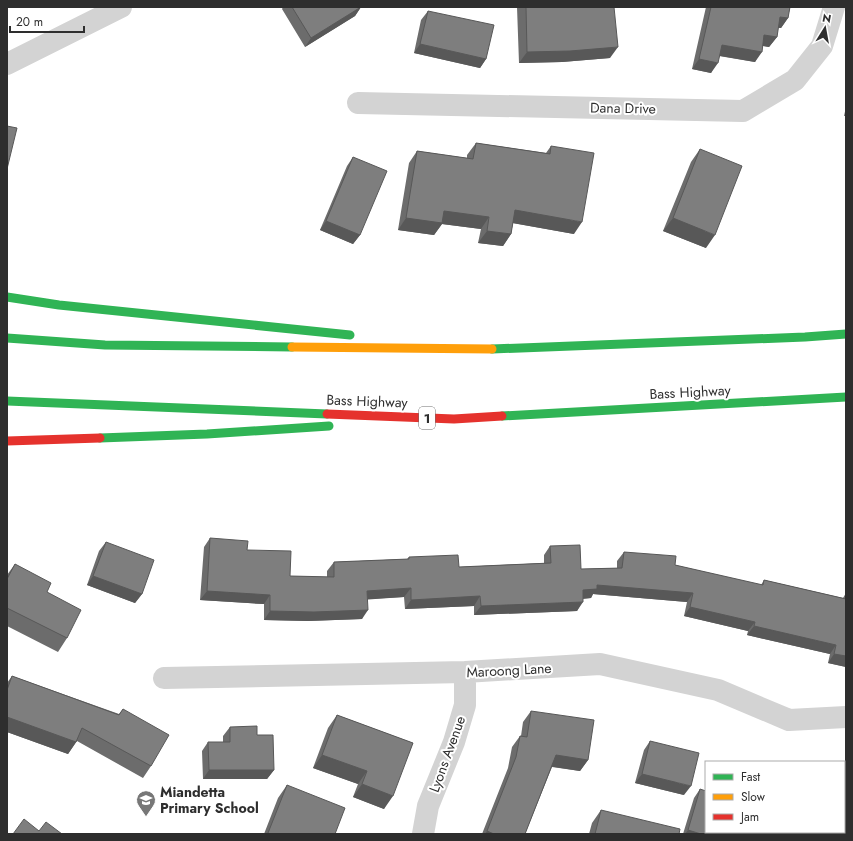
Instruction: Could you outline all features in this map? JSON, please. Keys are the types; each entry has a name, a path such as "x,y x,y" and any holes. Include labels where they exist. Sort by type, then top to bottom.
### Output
{"highway":[{"path":"7,297 59,306 359,336"},
{"path":"7,338 105,346 485,349 805,337 846,334"},
{"path":"391,339 485,349"},
{"name":"Bass Highway","path":"7,401 454,419 846,397"},
{"path":"362,424 454,419"},
{"path":"7,441 207,434 338,426"}],"street":[{"path":"7,64 121,7"},
{"name":"Dana Drive","path":"358,103 743,111 795,80 822,46 834,7"},
{"name":"Maroong Lane","path":"164,678 465,672 600,664 718,690 789,720 846,717"},
{"name":"Lyons Avenue","path":"423,834 428,806 454,742 465,705 465,672"}],"building":[{"path":"292,7 361,7 311,38"},
{"path":"526,7 614,7 618,47 570,51 527,52"},
{"path":"711,7 790,7 788,18 780,17 777,37 764,35 762,52 722,45 718,63 699,59"},
{"path":"428,11 494,25 486,59 420,44"},
{"path":"7,126 17,128 7,169"},
{"path":"476,143 550,154 551,146 594,153 582,222 515,210 511,234 487,231 489,217 444,211 442,223 406,218 417,151 473,159"},
{"path":"700,149 742,166 715,235 673,218"},
{"path":"353,157 387,171 360,235 326,221"},
{"path":"210,538 248,541 247,550 291,551 290,576 334,577 334,562 409,559 409,557 458,555 459,567 551,563 550,546 580,545 581,569 622,568 624,552 676,556 675,565 763,585 764,580 846,599 846,656 834,654 836,645 754,626 755,622 690,607 693,593 597,585 597,589 583,590 583,602 481,606 480,596 411,600 411,588 367,591 368,610 314,612 270,611 270,595 207,591"},
{"path":"106,542 154,560 142,594 93,576"},
{"path":"15,564 51,583 47,592 81,610 67,638 7,608 7,579"},
{"path":"12,676 119,715 123,709 169,735 151,766 82,728 76,742 7,717 7,690"},
{"path":"531,711 594,720 588,760 556,755 525,834 494,834 487,831 516,757 520,736 527,737"},
{"path":"337,715 413,743 393,796 362,784 367,771 322,755"},
{"path":"257,726 257,735 273,735 274,770 209,770 208,742 230,742 230,727"},
{"path":"650,741 699,753 691,786 642,774"},
{"path":"287,785 345,808 335,834 268,833"},
{"path":"700,789 705,791 705,833 816,834 701,834 688,830"},
{"path":"601,810 680,829 679,834 595,834"},
{"path":"24,819 39,831 46,822 62,834 13,834"}],"traffic: fast":[{"path":"7,297 59,305 350,335"},
{"path":"492,349 805,337 846,334"},
{"path":"7,338 105,345 292,347"},
{"path":"502,416 846,397"},
{"path":"7,401 327,414"},
{"path":"100,438 207,434 329,426"}],"traffic: slow":[{"path":"292,347 492,349"}],"traffic: jam":[{"path":"327,414 454,419 502,416"},
{"path":"7,441 100,438"}],"place":[{"name":"Miandetta Primary School","path":"146,817"}]}
